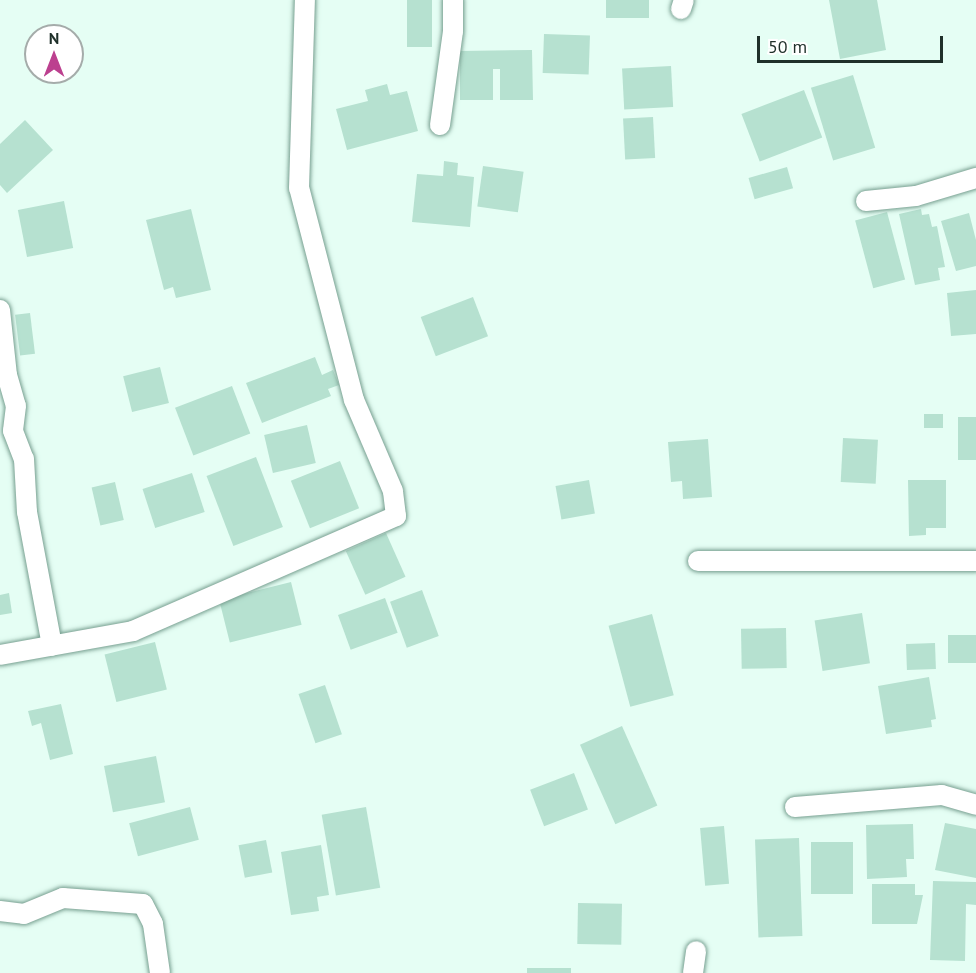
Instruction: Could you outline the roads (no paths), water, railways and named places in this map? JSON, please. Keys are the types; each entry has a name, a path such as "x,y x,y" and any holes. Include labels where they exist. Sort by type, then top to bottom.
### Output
{"street":[{"path":"0,656 133,631 396,516 393,491 354,400 299,188 305,0"},
{"path":"440,125 453,31 453,0"},
{"path":"866,201 916,196 976,178"},
{"path":"0,310 7,375 16,406 13,431 24,459 27,512 52,646"},
{"path":"698,561 976,561"},
{"path":"795,807 942,795 976,805"},
{"path":"0,911 24,914 63,898 143,904 153,924 160,973"},
{"path":"693,973 696,951"}]}
